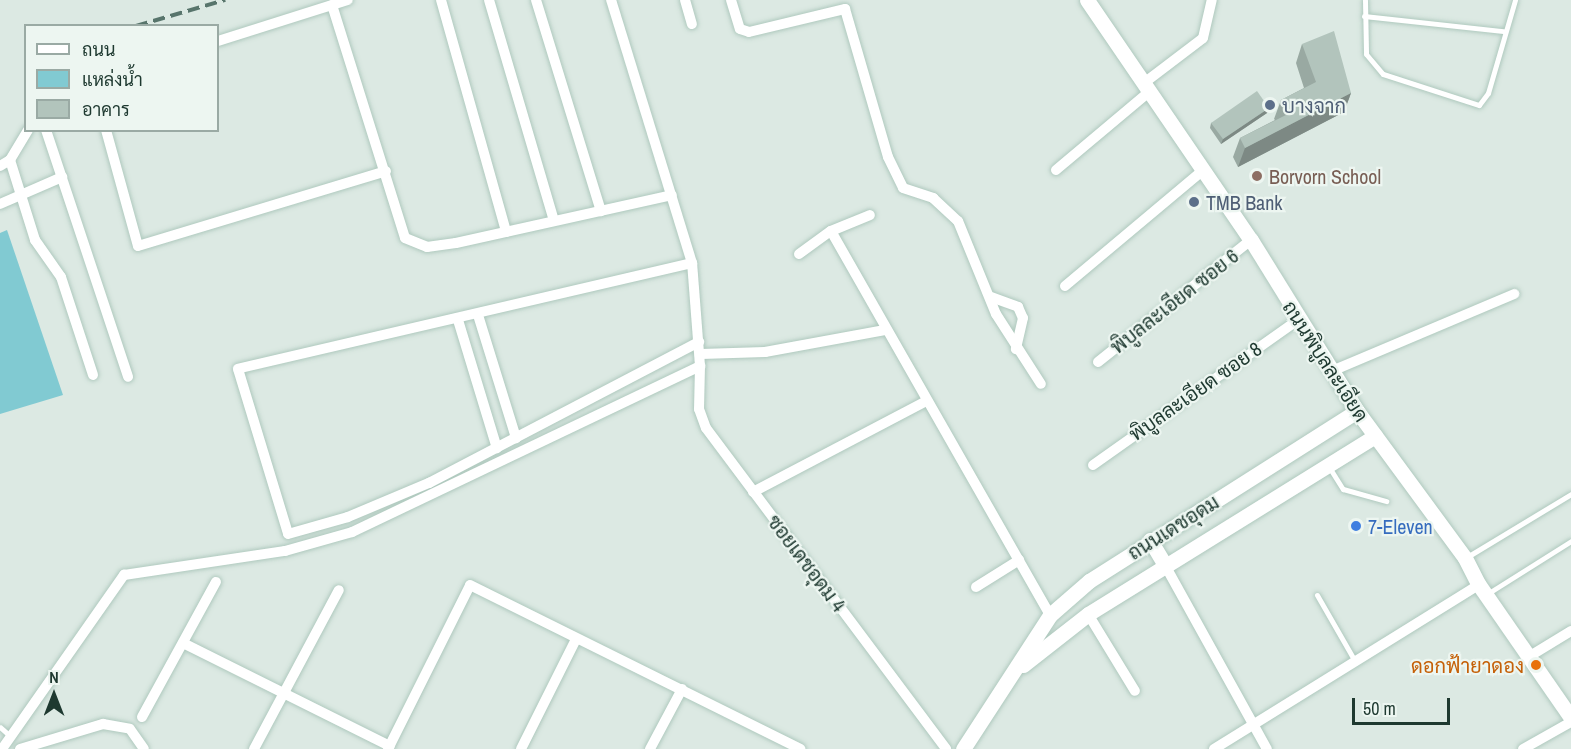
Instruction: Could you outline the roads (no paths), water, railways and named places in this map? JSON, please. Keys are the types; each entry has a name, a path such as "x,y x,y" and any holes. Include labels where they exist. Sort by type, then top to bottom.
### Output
{"main road":[{"name":"ถนนพิบูลละเอียด","path":"1087,0 1251,240 1298,320 1358,411 1466,558 1482,590 1530,656 1571,720"},
{"name":"ถนนเดชอุดม","path":"963,749 1016,671 1050,615 1150,540 1358,411"},
{"name":"ถนนเดชอุดม","path":"1016,671 1088,614 1375,436"},
{"path":"1150,540 1166,567"}],"street":[{"path":"219,41 348,0"},
{"path":"441,0 506,232"},
{"path":"489,0 554,221"},
{"path":"536,0 601,211"},
{"name":"ซอยเดชอุดม 4","path":"611,0 692,263 701,354 699,409 706,428 946,749"},
{"path":"685,0 692,24"},
{"path":"731,0 740,29 749,32 845,9 888,157 903,188 933,198 958,220 1016,349 1041,384"},
{"path":"1056,170 1203,38 1212,0"},
{"path":"333,5 405,238 428,247 672,195"},
{"path":"0,165 10,160 27,132"},
{"path":"47,132 128,377"},
{"path":"107,132 138,246 386,171"},
{"path":"10,160 35,240 61,277 93,375"},
{"path":"1065,286 1203,170"},
{"path":"0,204 23,196 62,177"},
{"path":"799,254 831,231 870,215"},
{"path":"831,231 885,330 1050,615"},
{"name":"พิบูลละเอียด ซอย 6","path":"1098,362 1251,240"},
{"path":"692,263 458,320 238,369 288,534 348,517 497,448 699,342"},
{"path":"1332,371 1514,294"},
{"path":"991,297 1018,307 1023,318 1016,349"},
{"path":"478,315 516,438"},
{"path":"458,320 497,448"},
{"name":"พิบูลละเอียด ซอย 8","path":"1093,465 1298,320"},
{"path":"701,354 765,352 885,330"},
{"path":"2,749 12,738 124,574 285,551 352,532 700,366"},
{"path":"753,492 926,400"},
{"path":"976,587 1018,560"},
{"path":"1166,567 1267,749"},
{"path":"142,717 216,582"},
{"path":"183,643 389,748 470,585 681,689 781,744 801,749"},
{"path":"254,749 339,590"},
{"path":"1214,749 1482,590"},
{"path":"1088,614 1135,691"},
{"path":"1530,656 1571,631"},
{"path":"521,749 576,639"},
{"path":"650,749 681,689"},
{"path":"1524,749 1571,720"},
{"path":"20,749 103,724 130,729 144,749"}],"lane":[{"path":"1365,0 1366,54 1383,74 1470,105 1483,103 1488,93 1503,31 1515,0"},
{"path":"1364,16 1503,31"},
{"path":"1328,465 1342,489 1386,501"},
{"path":"1466,558 1571,494"},
{"path":"1482,590 1571,541"},
{"path":"1317,595 1357,664"},
{"path":"0,727 12,738"}],"water":[{"path":"7,230 63,395 0,414 0,233"}],"railway":[{"path":"143,24 225,0"}],"place":[{"name":"บางจาก","path":"1270,105"},
{"name":"Borvorn School","path":"1257,176"},
{"name":"TMB Bank","path":"1194,202"},
{"name":"7-Eleven","path":"1356,526"},
{"name":"ดอกฟ้ายาดอง","path":"1536,665"}]}
